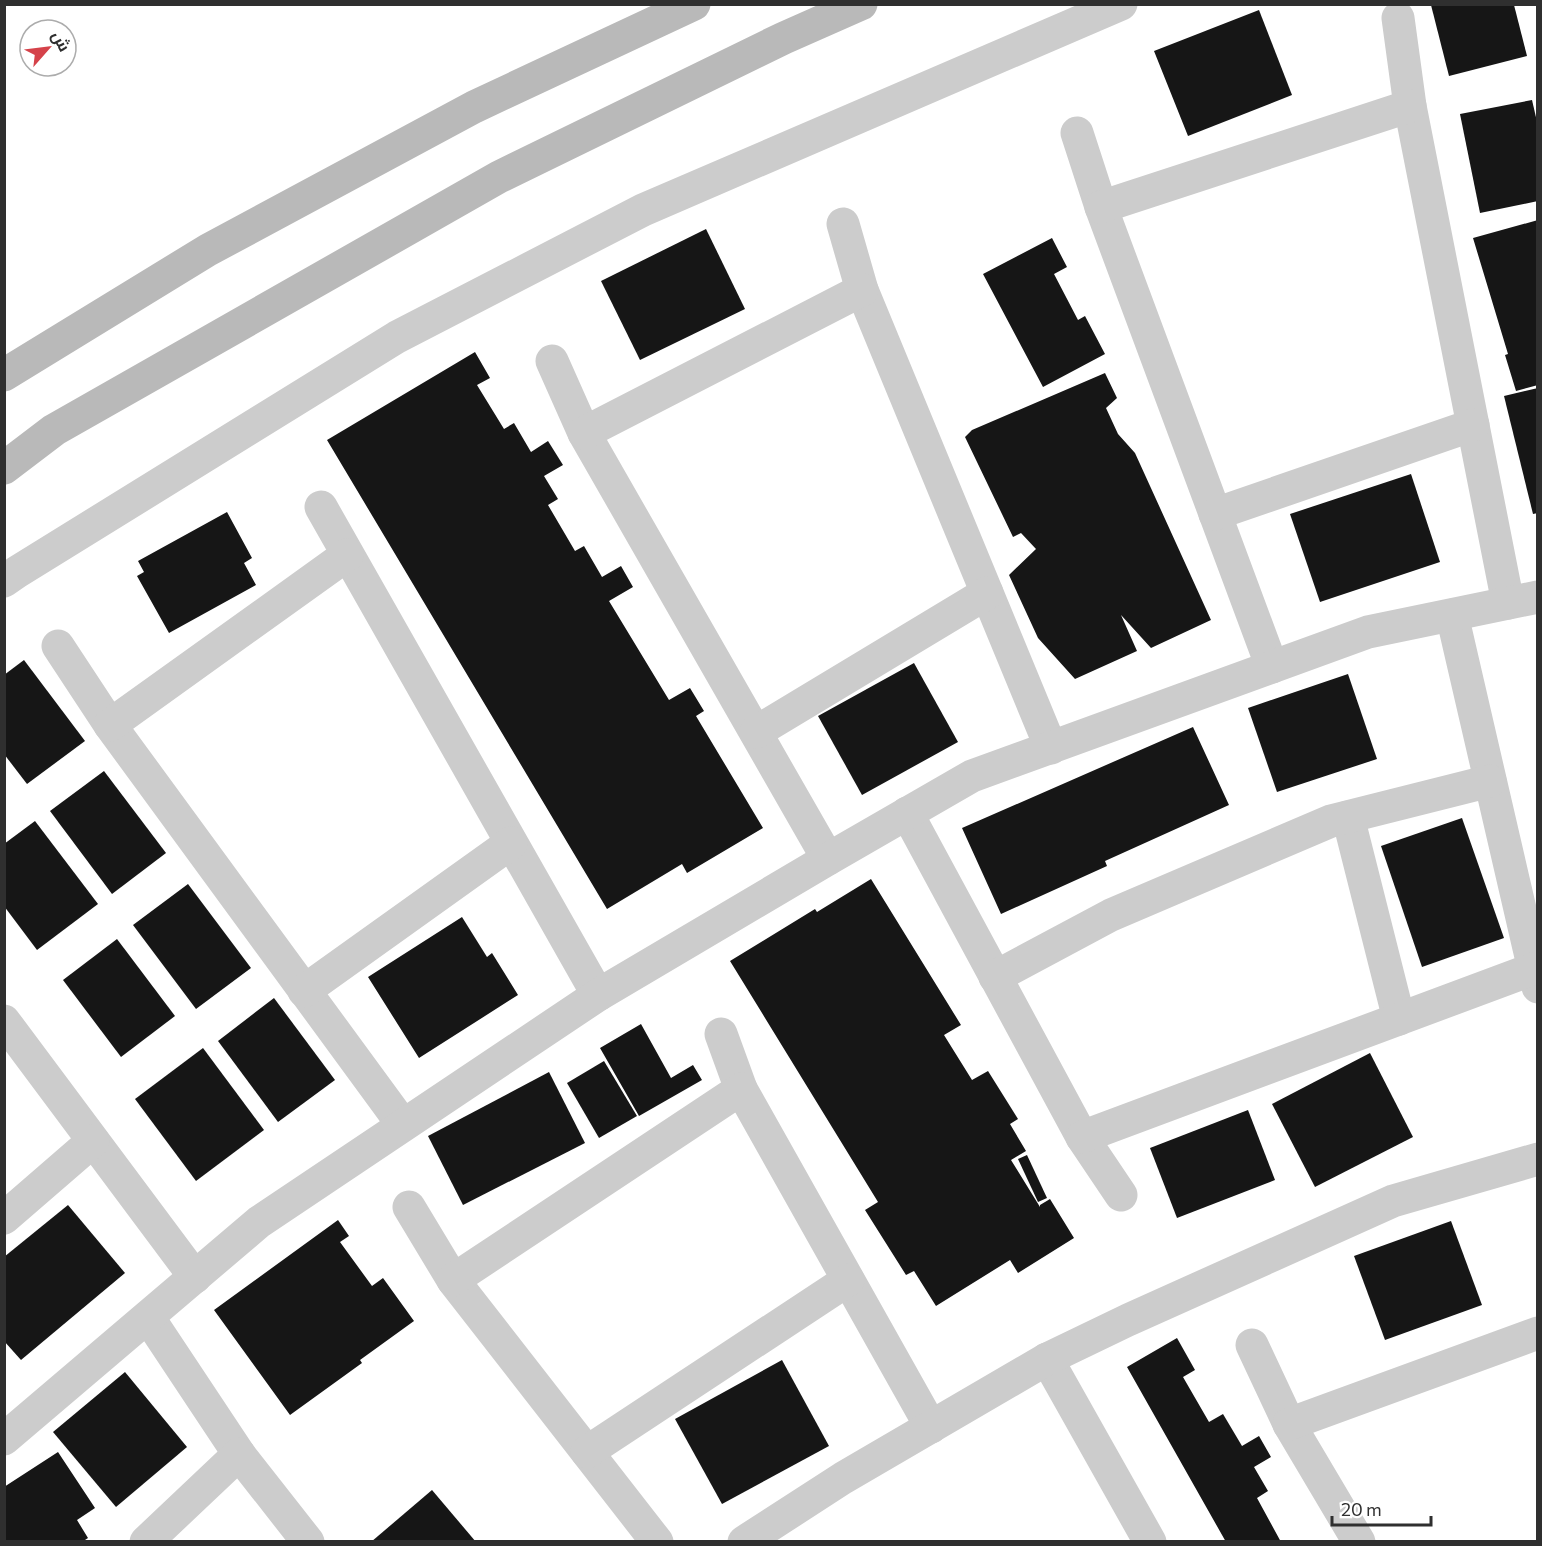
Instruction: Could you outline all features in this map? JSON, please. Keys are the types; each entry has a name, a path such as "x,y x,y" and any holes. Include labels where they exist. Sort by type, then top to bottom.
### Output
{"street":[{"path":"4,375 208,250 453,118 694,4"},
{"path":"4,468 54,430 499,177 784,38 861,4"},
{"path":"4,581 397,337 632,215 1120,4"},
{"path":"8,1429 148,1317 259,1222 598,995 972,776 1368,632 1523,600 1473,425 1410,106 1398,18"},
{"path":"1101,207 1410,106"},
{"path":"1077,133 1101,207 1272,667"},
{"path":"843,224 862,290 1051,748"},
{"path":"584,433 862,290"},
{"path":"552,361 584,433 828,859"},
{"path":"1215,514 1473,425"},
{"path":"321,507 598,995"},
{"path":"110,725 347,555"},
{"path":"756,732 987,593"},
{"path":"1082,1137 1399,1019 1535,978 1452,615"},
{"path":"58,646 110,725 403,1125"},
{"path":"994,977 1111,915 1331,821 1490,781"},
{"path":"907,813 1082,1137 1121,1195"},
{"path":"1348,817 1399,1019"},
{"path":"304,991 511,843"},
{"path":"4,1021 195,1277"},
{"path":"721,1034 741,1089 931,1427"},
{"path":"453,1280 741,1089"},
{"path":"4,1218 93,1140"},
{"path":"744,1542 843,1479 1047,1359 1139,1315 1393,1201 1538,1159"},
{"path":"409,1207 453,1280 657,1542"},
{"path":"587,1452 848,1280"},
{"path":"148,1317 239,1454 308,1542"},
{"path":"1289,1424 1538,1333"},
{"path":"1252,1345 1289,1424 1359,1542"},
{"path":"1047,1359 1150,1542"},
{"path":"146,1542 239,1454"}],"building":[{"path":"1431,5 1514,5 1527,56 1449,76"},
{"path":"1259,10 1292,95 1188,136 1154,51"},
{"path":"1532,100 1538,126 1538,201 1480,213 1460,114"},
{"path":"1538,220 1538,385 1516,391 1505,355 1508,354 1473,238"},
{"path":"706,229 745,309 640,360 601,281"},
{"path":"1052,238 1067,267 1054,274 1078,320 1085,316 1105,354 1043,387 983,274"},
{"path":"475,352 490,378 477,385 504,429 514,423 531,452 548,441 563,465 544,476 558,499 548,505 575,551 584,546 602,577 621,566 633,587 609,601 669,700 690,688 704,711 696,716 763,828 687,873 682,864 607,909 327,440"},
{"path":"1105,373 1117,398 1106,408 1118,434 1135,453 1211,620 1151,648 1121,615 1137,651 1075,679 1038,638 1009,575 1036,549 1021,533 1013,537 965,437 972,430"},
{"path":"1538,388 1538,513 1533,514 1504,396"},
{"path":"1411,474 1440,562 1320,602 1290,514"},
{"path":"227,512 252,558 244,563 256,585 169,633 137,576 144,572 138,561"},
{"path":"24,660 85,741 27,784 4,754 4,675"},
{"path":"914,663 958,742 862,795 818,716"},
{"path":"1348,674 1377,759 1277,792 1248,708"},
{"path":"1193,727 1229,805 1105,861 1107,866 1001,914 962,828"},
{"path":"104,771 166,853 112,894 50,811"},
{"path":"1462,818 1504,938 1422,967 1381,846"},
{"path":"35,821 98,904 37,950 4,906 4,844"},
{"path":"871,879 961,1025 944,1035 972,1080 988,1071 1018,1119 1010,1124 1026,1151 1011,1160 1040,1207 1050,1199 1074,1238 1018,1273 1010,1260 936,1306 914,1271 906,1275 865,1210 878,1202 730,961 815,909 817,912"},
{"path":"188,884 251,968 196,1009 133,925"},
{"path":"462,917 487,957 492,953 518,995 419,1058 368,977"},
{"path":"117,939 175,1016 121,1057 63,980"},
{"path":"274,998 335,1080 278,1122 218,1041"},
{"path":"641,1024 671,1078 693,1065 702,1080 639,1116 600,1048"},
{"path":"203,1048 264,1130 196,1181 135,1099"},
{"path":"1370,1053 1413,1137 1315,1187 1272,1104"},
{"path":"604,1061 637,1116 599,1138 567,1083"},
{"path":"549,1072 585,1143 463,1205 428,1136"},
{"path":"1248,1110 1275,1180 1177,1218 1150,1148"},
{"path":"1027,1155 1047,1198 1038,1202 1018,1159"},
{"path":"68,1205 125,1273 21,1360 4,1341 4,1257"},
{"path":"338,1220 349,1236 340,1242 372,1286 383,1278 414,1321 360,1360 362,1363 290,1415 214,1310"},
{"path":"1451,1221 1482,1305 1385,1340 1354,1256"},
{"path":"1177,1338 1195,1370 1183,1377 1209,1422 1223,1414 1242,1446 1259,1436 1271,1457 1254,1467 1268,1491 1257,1498 1281,1542 1226,1542 1127,1367"},
{"path":"782,1360 829,1446 722,1504 675,1419"},
{"path":"125,1372 187,1447 116,1507 53,1432"},
{"path":"58,1452 95,1508 77,1520 88,1538 82,1542 4,1542 4,1487"},
{"path":"432,1490 476,1542 371,1542"}]}
